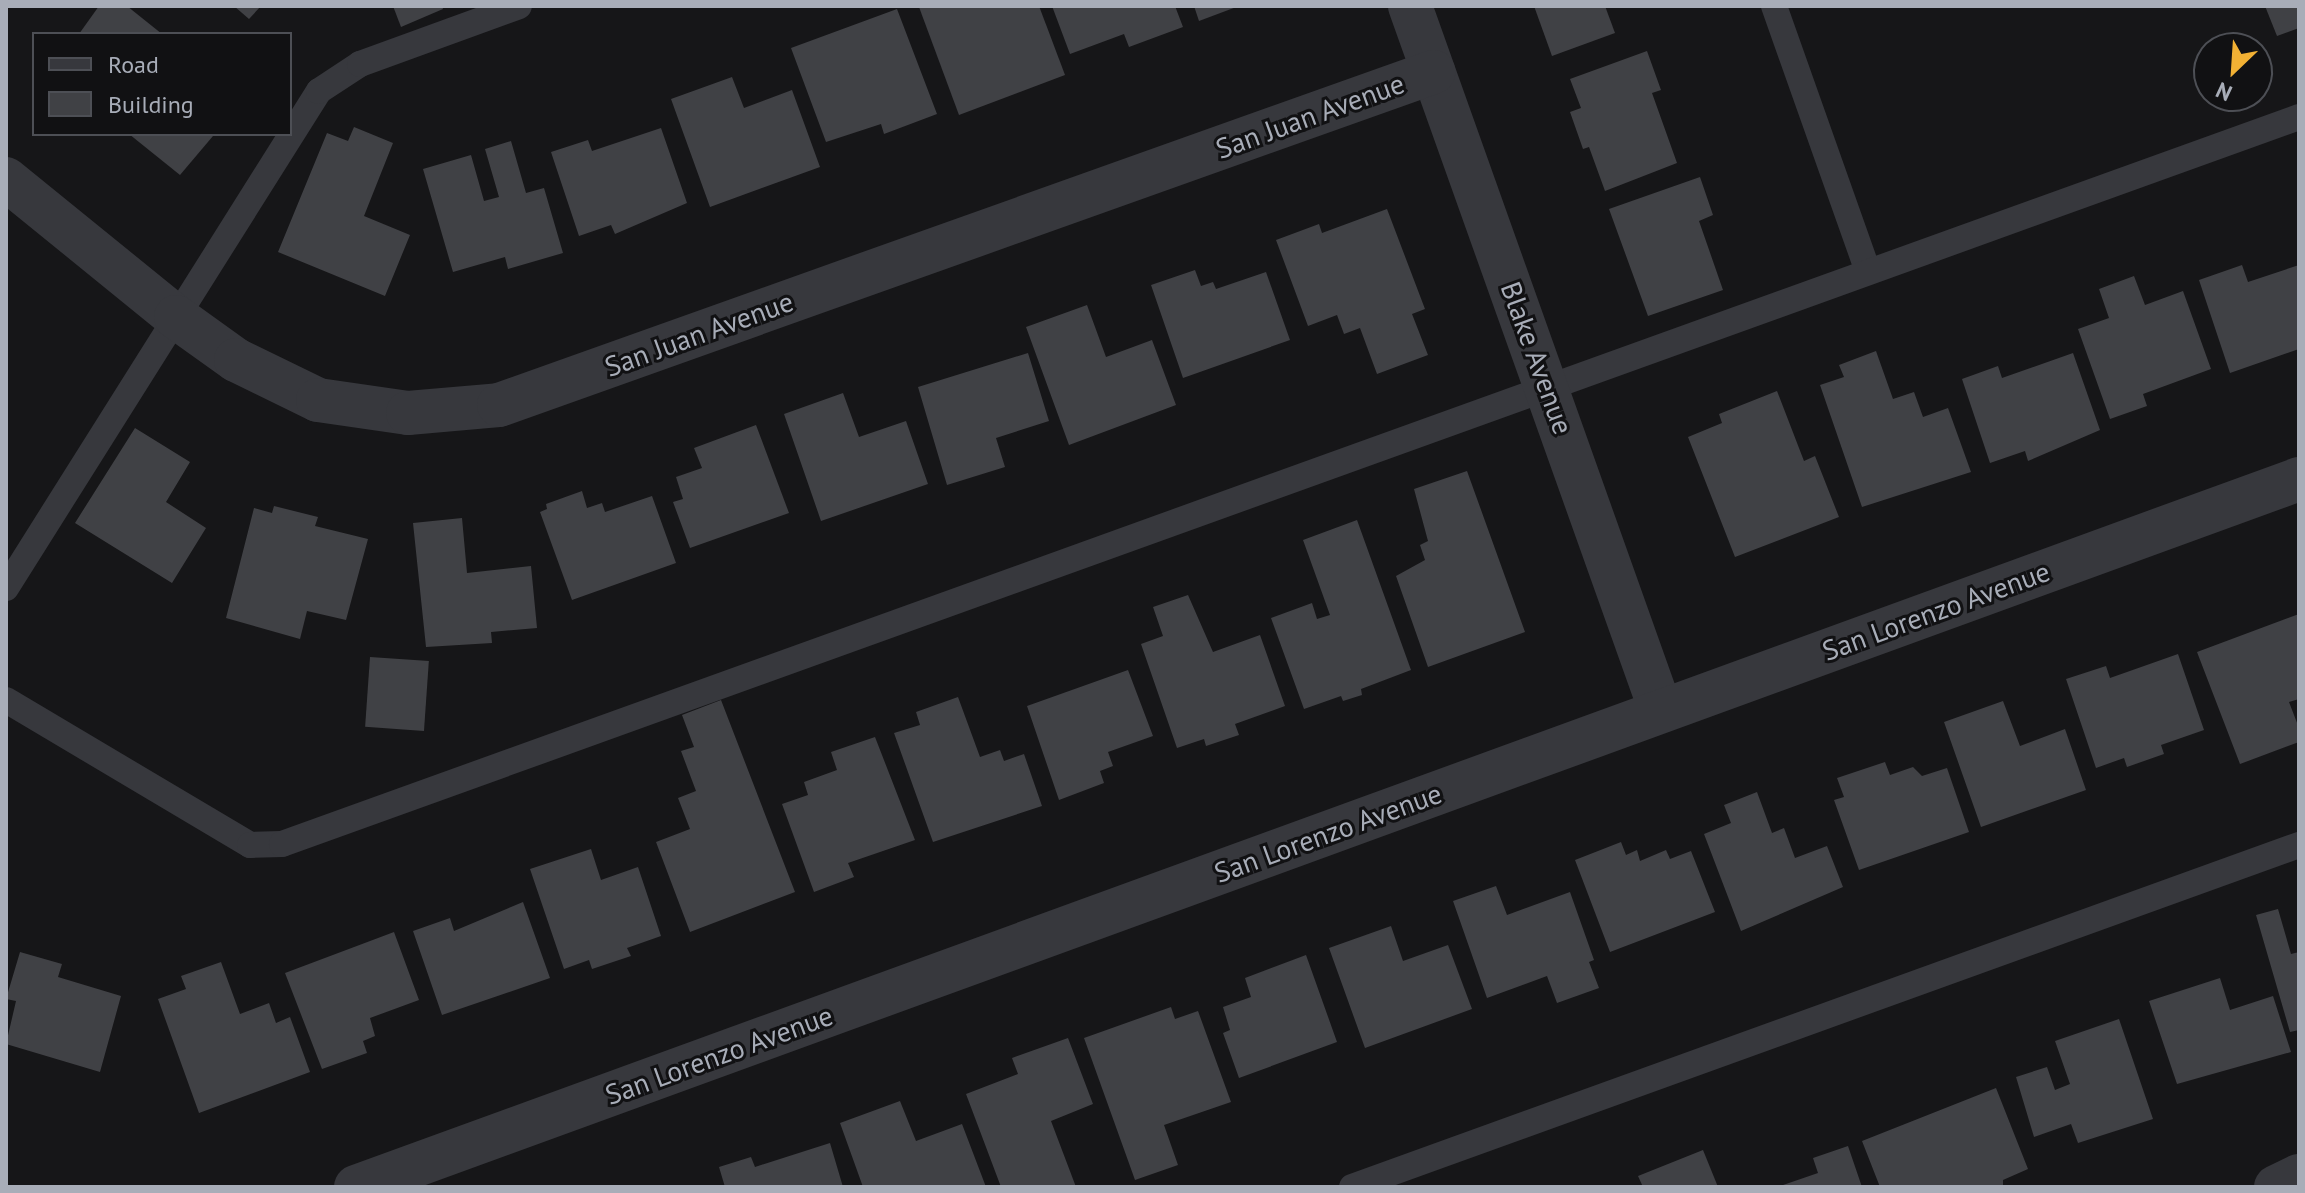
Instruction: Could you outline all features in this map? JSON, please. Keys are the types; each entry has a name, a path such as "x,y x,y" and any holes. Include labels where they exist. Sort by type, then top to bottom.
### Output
{"street":[{"name":"Blake Avenue","path":"1410,6 1661,711"},
{"name":"San Juan Avenue","path":"6,179 176,317 236,360 318,400 408,413 499,405 1433,72"},
{"name":"San Lorenzo Avenue","path":"356,1187 2299,479"},
{"path":"2276,1187 2299,1176"}],"lane":[{"path":"292,134 319,91 360,64 519,6"},
{"path":"1774,6 1868,272"},
{"path":"6,700 250,845 282,844 2299,117"},
{"path":"6,588 291,136"},
{"path":"1352,1187 2299,845"}],"building":[{"path":"99,6 127,6 160,32 80,32"},
{"path":"234,6 261,6 249,19"},
{"path":"393,6 442,6 443,9 401,27"},
{"path":"1039,6 1065,75 959,115 919,7"},
{"path":"1052,6 1175,6 1183,27 1129,47 1124,34 1070,54"},
{"path":"1194,6 1239,6 1199,21"},
{"path":"1534,6 1605,6 1615,33 1552,56"},
{"path":"2265,6 2299,6 2299,28 2277,36"},
{"path":"897,9 937,114 884,134 881,124 826,142 791,48"},
{"path":"1647,51 1661,90 1652,93 1677,163 1605,191 1589,147 1583,149 1570,112 1581,108 1570,79"},
{"path":"732,77 744,108 792,90 820,167 710,207 671,99"},
{"path":"354,127 393,143 364,216 410,235 385,296 278,252 327,133 348,141"},
{"path":"661,128 687,203 615,234 611,225 579,236 551,152 588,140 592,151"},
{"path":"131,136 213,136 180,175"},
{"path":"511,141 526,193 544,188 563,253 508,269 505,257 453,272 423,169 471,155 484,201 499,197 485,149"},
{"path":"1700,177 1713,215 1699,221 1723,290 1648,316 1609,209"},
{"path":"1387,209 1425,309 1412,314 1428,355 1377,374 1360,328 1344,334 1337,315 1308,326 1276,240 1319,224 1322,233"},
{"path":"2242,265 2248,282 2299,265 2299,349 2230,373 2199,280"},
{"path":"1195,270 1201,286 1213,282 1216,289 1266,272 1290,340 1183,378 1151,285"},
{"path":"2134,276 2145,305 2183,291 2211,369 2143,394 2147,406 2110,419 2078,329 2109,318 2099,289"},
{"path":"1087,305 1106,357 1152,340 1176,405 1069,445 1026,327"},
{"path":"1876,351 1893,399 1914,392 1923,417 1948,408 1971,472 1862,507 1820,385 1844,377 1839,365"},
{"path":"1028,353 1049,421 996,438 1005,467 947,485 918,387"},
{"path":"2073,353 2100,430 2028,461 2025,451 1990,463 1962,379 1998,366 2002,378"},
{"path":"1777,391 1804,461 1815,456 1839,517 1735,557 1688,437 1722,423 1719,414"},
{"path":"843,393 859,437 906,421 928,484 821,521 784,414"},
{"path":"756,425 789,513 690,548 673,502 683,499 676,477 702,468 694,448"},
{"path":"135,428 190,462 166,502 206,528 172,583 75,523"},
{"path":"1467,471 1525,632 1428,667 1396,576 1425,560 1420,545 1428,541 1414,489"},
{"path":"582,491 587,508 602,503 605,512 652,496 676,563 572,600 540,512 547,509 546,504"},
{"path":"274,506 318,517 315,526 368,539 346,620 307,611 300,639 226,618 254,508 272,513"},
{"path":"462,518 467,573 531,566 537,628 491,632 492,643 426,647 413,523"},
{"path":"1357,520 1411,670 1361,689 1362,695 1343,701 1341,696 1304,709 1271,618 1312,603 1317,619 1330,615 1303,540"},
{"path":"1188,595 1213,652 1260,635 1285,706 1235,724 1239,735 1206,746 1204,739 1177,748 1141,644 1163,636 1153,607"},
{"path":"2299,614 2299,699 2289,702 2299,728 2299,742 2240,764 2197,652"},
{"path":"2178,654 2204,730 2161,745 2164,754 2127,767 2124,758 2096,768 2066,679 2106,666 2110,678"},
{"path":"370,657 429,661 424,731 365,727"},
{"path":"1128,670 1153,736 1108,752 1113,766 1100,771 1104,783 1059,800 1027,706"},
{"path":"958,697 980,757 1000,750 1004,761 1024,754 1042,806 933,842 894,733 920,725 916,712"},
{"path":"721,700 795,892 690,932 656,842 690,829 678,798 696,791 681,751 694,747 682,715"},
{"path":"2003,701 2020,746 2065,729 2086,790 1981,827 1944,722"},
{"path":"875,737 915,840 848,863 854,877 814,892 782,804 808,795 804,782 837,770 831,752"},
{"path":"1885,762 1890,775 1913,767 1922,776 1947,768 1969,832 1859,870 1834,800 1844,797 1837,778"},
{"path":"1757,792 1772,833 1784,828 1795,858 1827,846 1843,887 1741,931 1704,834 1731,823 1724,805"},
{"path":"1621,842 1626,855 1637,850 1640,861 1666,850 1670,859 1691,851 1715,912 1610,952 1575,860"},
{"path":"591,849 601,880 638,867 661,936 627,948 631,956 592,969 589,960 564,969 530,869"},
{"path":"1496,886 1507,915 1570,892 1594,960 1589,962 1599,988 1557,1003 1547,976 1487,998 1453,901"},
{"path":"523,902 550,978 442,1015 413,931 450,918 454,931"},
{"path":"2278,909 2291,954 2299,952 2299,1030 2290,1032 2256,915"},
{"path":"1391,926 1403,961 1448,945 1472,1009 1365,1048 1329,948"},
{"path":"394,932 419,1000 370,1018 375,1036 363,1041 367,1053 322,1069 285,973"},
{"path":"20,952 62,964 58,977 121,996 100,1072 6,1044 16,1001 6,999"},
{"path":"1306,955 1337,1042 1239,1078 1223,1033 1230,1030 1223,1007 1251,997 1245,978"},
{"path":"221,962 240,1014 269,1003 276,1023 290,1017 310,1072 199,1113 158,999 186,989 181,976"},
{"path":"2220,978 2230,1010 2273,996 2291,1052 2177,1084 2149,1001"},
{"path":"1171,1007 1175,1019 1198,1011 1231,1102 1164,1125 1178,1165 1135,1180 1084,1038"},
{"path":"2119,1019 2153,1119 2078,1143 2071,1124 2034,1137 2016,1077 2047,1067 2055,1090 2070,1084 2055,1041"},
{"path":"1068,1038 1093,1104 1051,1121 1076,1187 1001,1187 966,1094 1018,1074 1012,1058"},
{"path":"1996,1088 2028,1169 2003,1180 2003,1187 1880,1187 1862,1141"},
{"path":"900,1101 916,1141 962,1124 986,1187 863,1187 840,1123"},
{"path":"830,1143 843,1187 725,1187 719,1167 751,1157 755,1167"},
{"path":"1848,1146 1862,1187 1777,1187 1818,1173 1813,1158"},
{"path":"1703,1150 1718,1187 1643,1187 1638,1176"}]}
